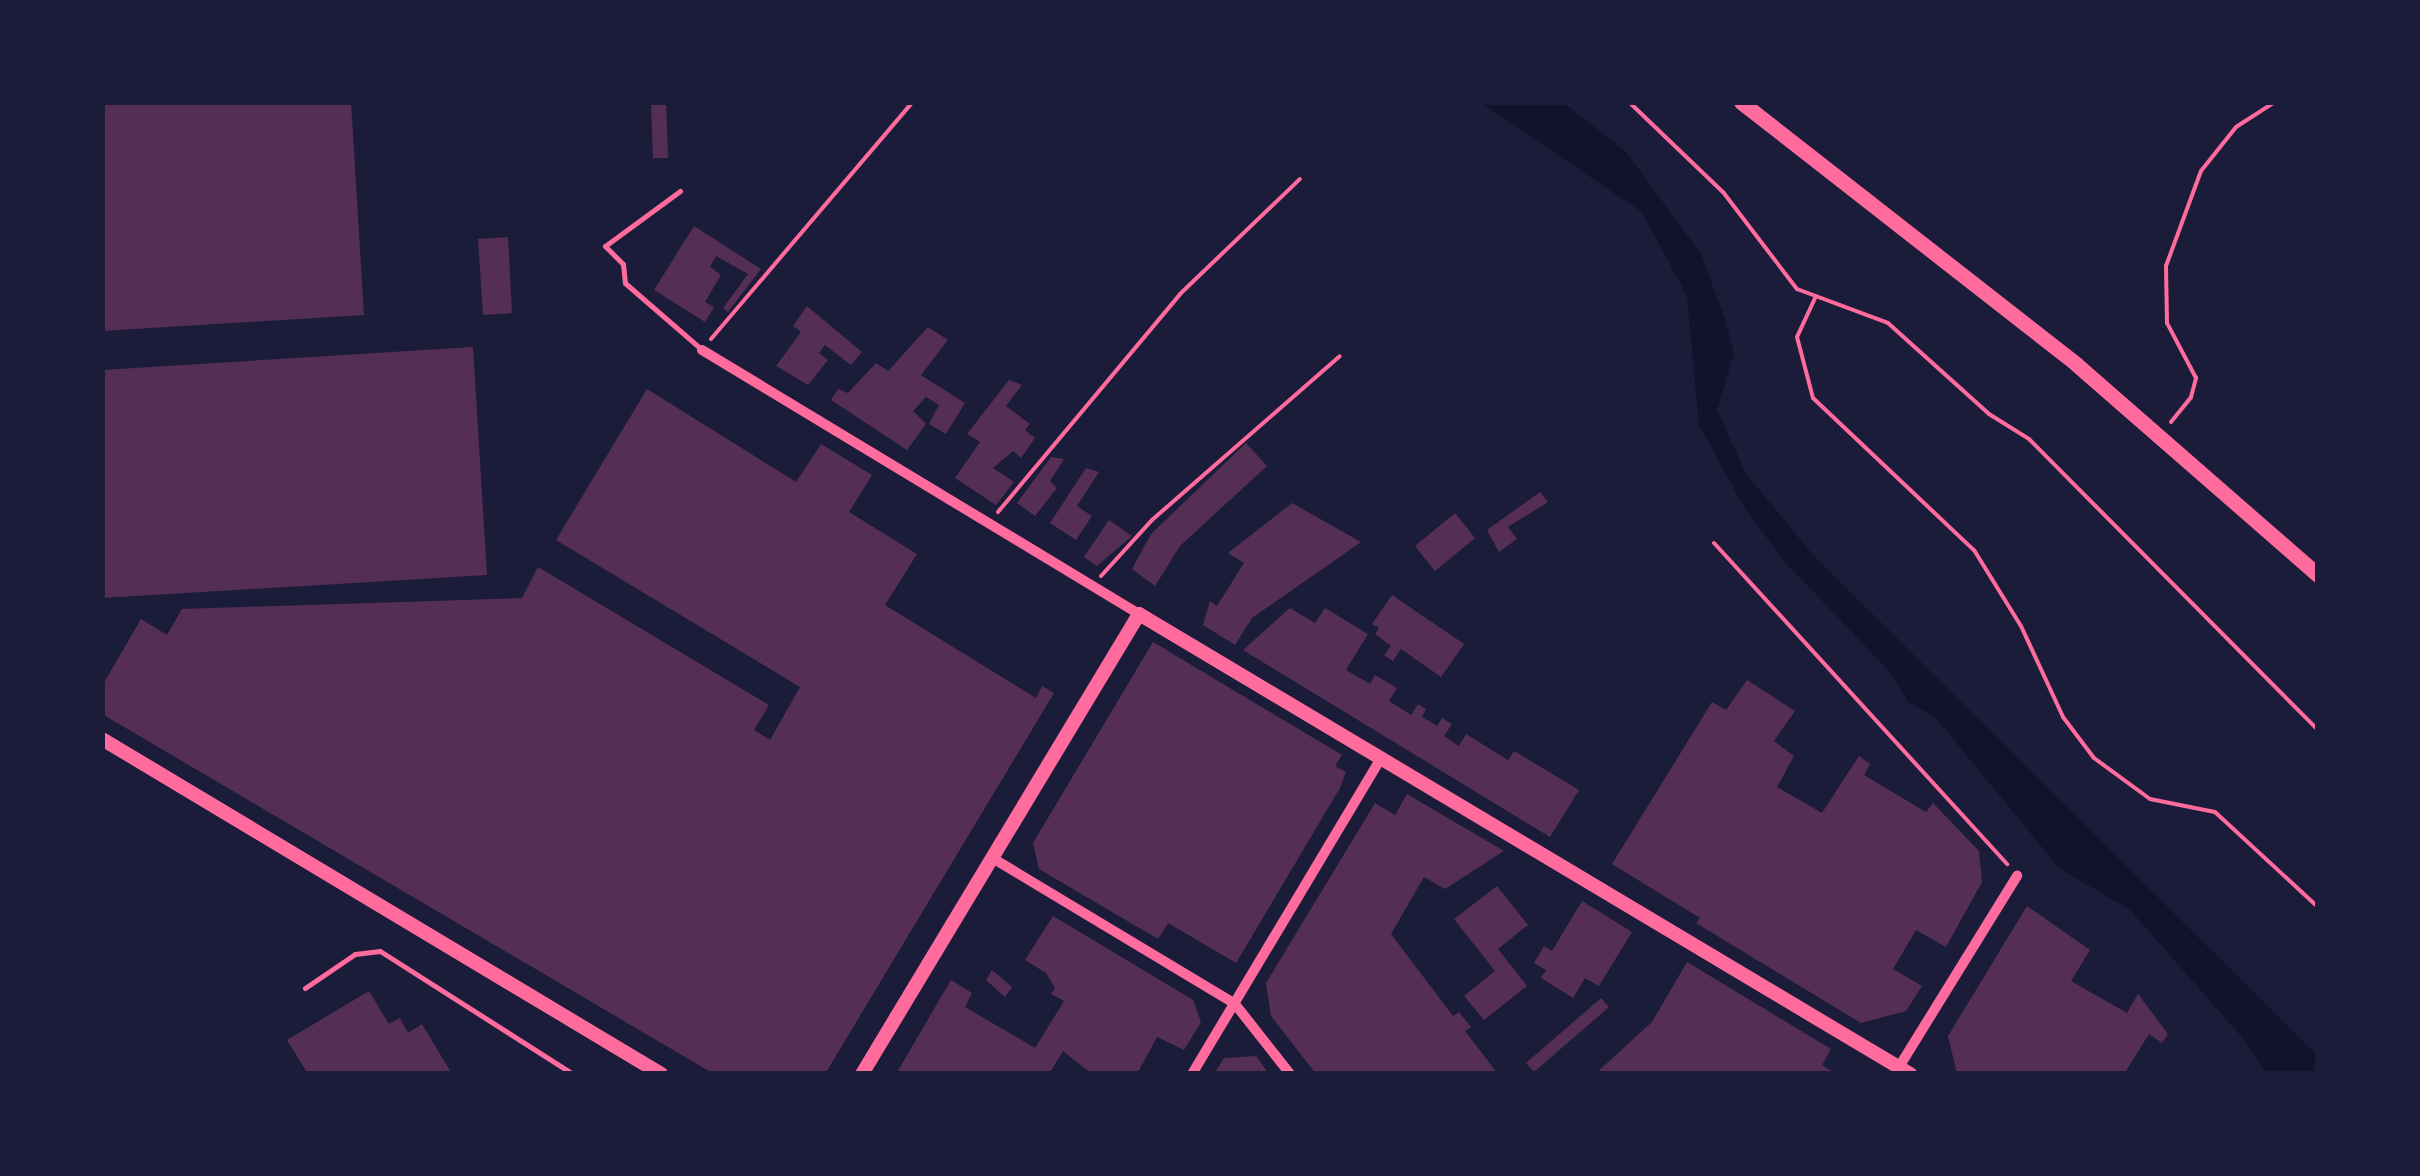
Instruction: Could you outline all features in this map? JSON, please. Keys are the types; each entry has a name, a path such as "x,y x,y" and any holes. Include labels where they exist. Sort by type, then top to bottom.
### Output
{"main road":[{"path":"1741,102 2010,310 2318,576"}],"street":[{"path":"702,350 1380,760 1904,1070 2017,876"},
{"path":"862,1074 1139,614"},
{"path":"102,739 661,1074"},
{"path":"1192,1074 1380,760"},
{"path":"994,859 1235,1004 1290,1074"}],"lane":[{"path":"680,191 606,246 624,264 625,283 702,350"},
{"path":"305,988 356,954 380,951 573,1074"}],"path":[{"path":"702,350 913,102"},
{"path":"1629,102 1723,192 1786,278 1816,296 1888,323 1989,414 2029,438 2318,730"},
{"path":"2160,437 2192,397 2196,378 2167,323 2166,266 2201,171 2219,144 2276,102"},
{"path":"988,524 1180,294 1300,178"},
{"path":"1816,296 1796,336 1813,398 1974,550 2020,626 2063,717 2094,758 2150,798 2215,812 2318,907"},
{"path":"1092,586 1152,520 1340,356"},
{"path":"1714,543 2017,876"}],"shaded area":[{"path":"1481,103 1564,103 1626,152 1701,254 1734,353 1717,410 1746,474 1813,555 2317,1055 2317,1073 2266,1073 2242,1037 2130,910 2059,868 1936,718 1908,702 1891,673 1785,562 1744,507 1699,425 1687,296 1642,212"}],"building":[{"path":"102,102 351,102 364,315 102,331"},
{"path":"651,102 666,102 668,158 653,158"},
{"path":"694,226 761,269 728,312 723,308 748,274 716,256 710,267 721,275 705,302 714,307 705,322 654,290"},
{"path":"508,237 512,313 483,315 478,239"},
{"path":"807,306 862,352 851,365 825,345 819,353 828,360 808,385 776,366 801,332 793,326"},
{"path":"928,327 948,340 921,375 965,403 946,434 929,424 939,405 926,397 913,411 926,424 907,450 831,400 838,389 848,393 876,363 888,371"},
{"path":"473,347 487,575 102,598 102,370"},
{"path":"1009,380 1022,385 1006,406 1030,424 1025,430 1035,438 1021,458 1013,451 993,468 1014,482 996,505 955,478 980,442 967,434"},
{"path":"647,389 796,482 821,444 872,475 849,512 917,554 885,605 1036,698 1042,686 1054,693 825,1074 714,1074 102,714 102,686 141,619 167,635 182,609 522,598 538,567 769,705 754,730 770,740 800,687 556,540"},
{"path":"1246,443 1267,466 1180,546 1155,586 1132,569 1151,534"},
{"path":"1051,457 1064,459 1050,481 1057,488 1035,516 1017,503"},
{"path":"1086,468 1099,472 1077,506 1092,516 1076,540 1050,523"},
{"path":"1540,492 1548,502 1508,527 1517,539 1499,552 1487,530"},
{"path":"1292,503 1361,542 1252,618 1235,645 1203,625 1210,601 1217,606 1244,563 1228,553"},
{"path":"1455,513 1475,538 1435,571 1415,546"},
{"path":"1109,520 1132,536 1097,566 1084,557"},
{"path":"1392,595 1464,644 1441,677 1401,649 1393,661 1384,655 1391,646 1375,634 1379,628 1372,624"},
{"path":"1290,608 1315,623 1325,608 1368,634 1346,670 1370,684 1375,675 1397,688 1389,701 1411,715 1418,704 1426,709 1422,717 1437,726 1442,718 1452,724 1444,736 1459,746 1466,734 1508,760 1514,751 1579,790 1550,837 1243,650"},
{"path":"1153,642 1342,755 1335,766 1346,772 1340,788 1236,963 1168,923 1158,939 1039,869 1033,843"},
{"path":"1747,680 1795,711 1774,741 1794,756 1777,787 1822,813 1859,756 1870,764 1864,775 1926,812 1933,803 1979,851 1982,882 1946,947 1916,930 1893,969 1922,986 1906,1011 1861,1023 1696,923 1700,918 1612,864 1712,702 1726,710"},
{"path":"1407,794 1504,851 1445,889 1424,877 1391,934 1453,1016 1459,1012 1471,1027 1465,1031 1498,1074 1316,1074 1271,1016 1266,983 1375,803 1395,815"},
{"path":"1497,886 1528,925 1498,949 1527,986 1484,1020 1464,996 1495,971 1454,919"},
{"path":"1582,901 1632,932 1599,986 1585,978 1573,998 1541,978 1546,970 1534,963 1544,946 1552,951"},
{"path":"2027,906 2090,950 2071,981 2127,1013 2138,994 2168,1034 2162,1043 2149,1034 2124,1074 1957,1074 1948,1036"},
{"path":"1053,916 1193,1000 1201,1022 1184,1050 1157,1037 1137,1074 1092,1074 1063,1051 1049,1074 896,1074 951,980 972,993 965,1007 1035,1048 1064,1001 1051,994 1055,988 1046,973 1025,960"},
{"path":"1687,962 1831,1049 1822,1065 1836,1074 1595,1074 1652,1022"},
{"path":"992,970 1012,987 1005,997 986,980"},
{"path":"369,991 389,1024 400,1018 408,1033 422,1024 452,1074 308,1074 287,1040"},
{"path":"1601,998 1609,1007 1534,1072 1526,1063"},
{"path":"1256,1056 1269,1074 1214,1074 1224,1058"}]}
